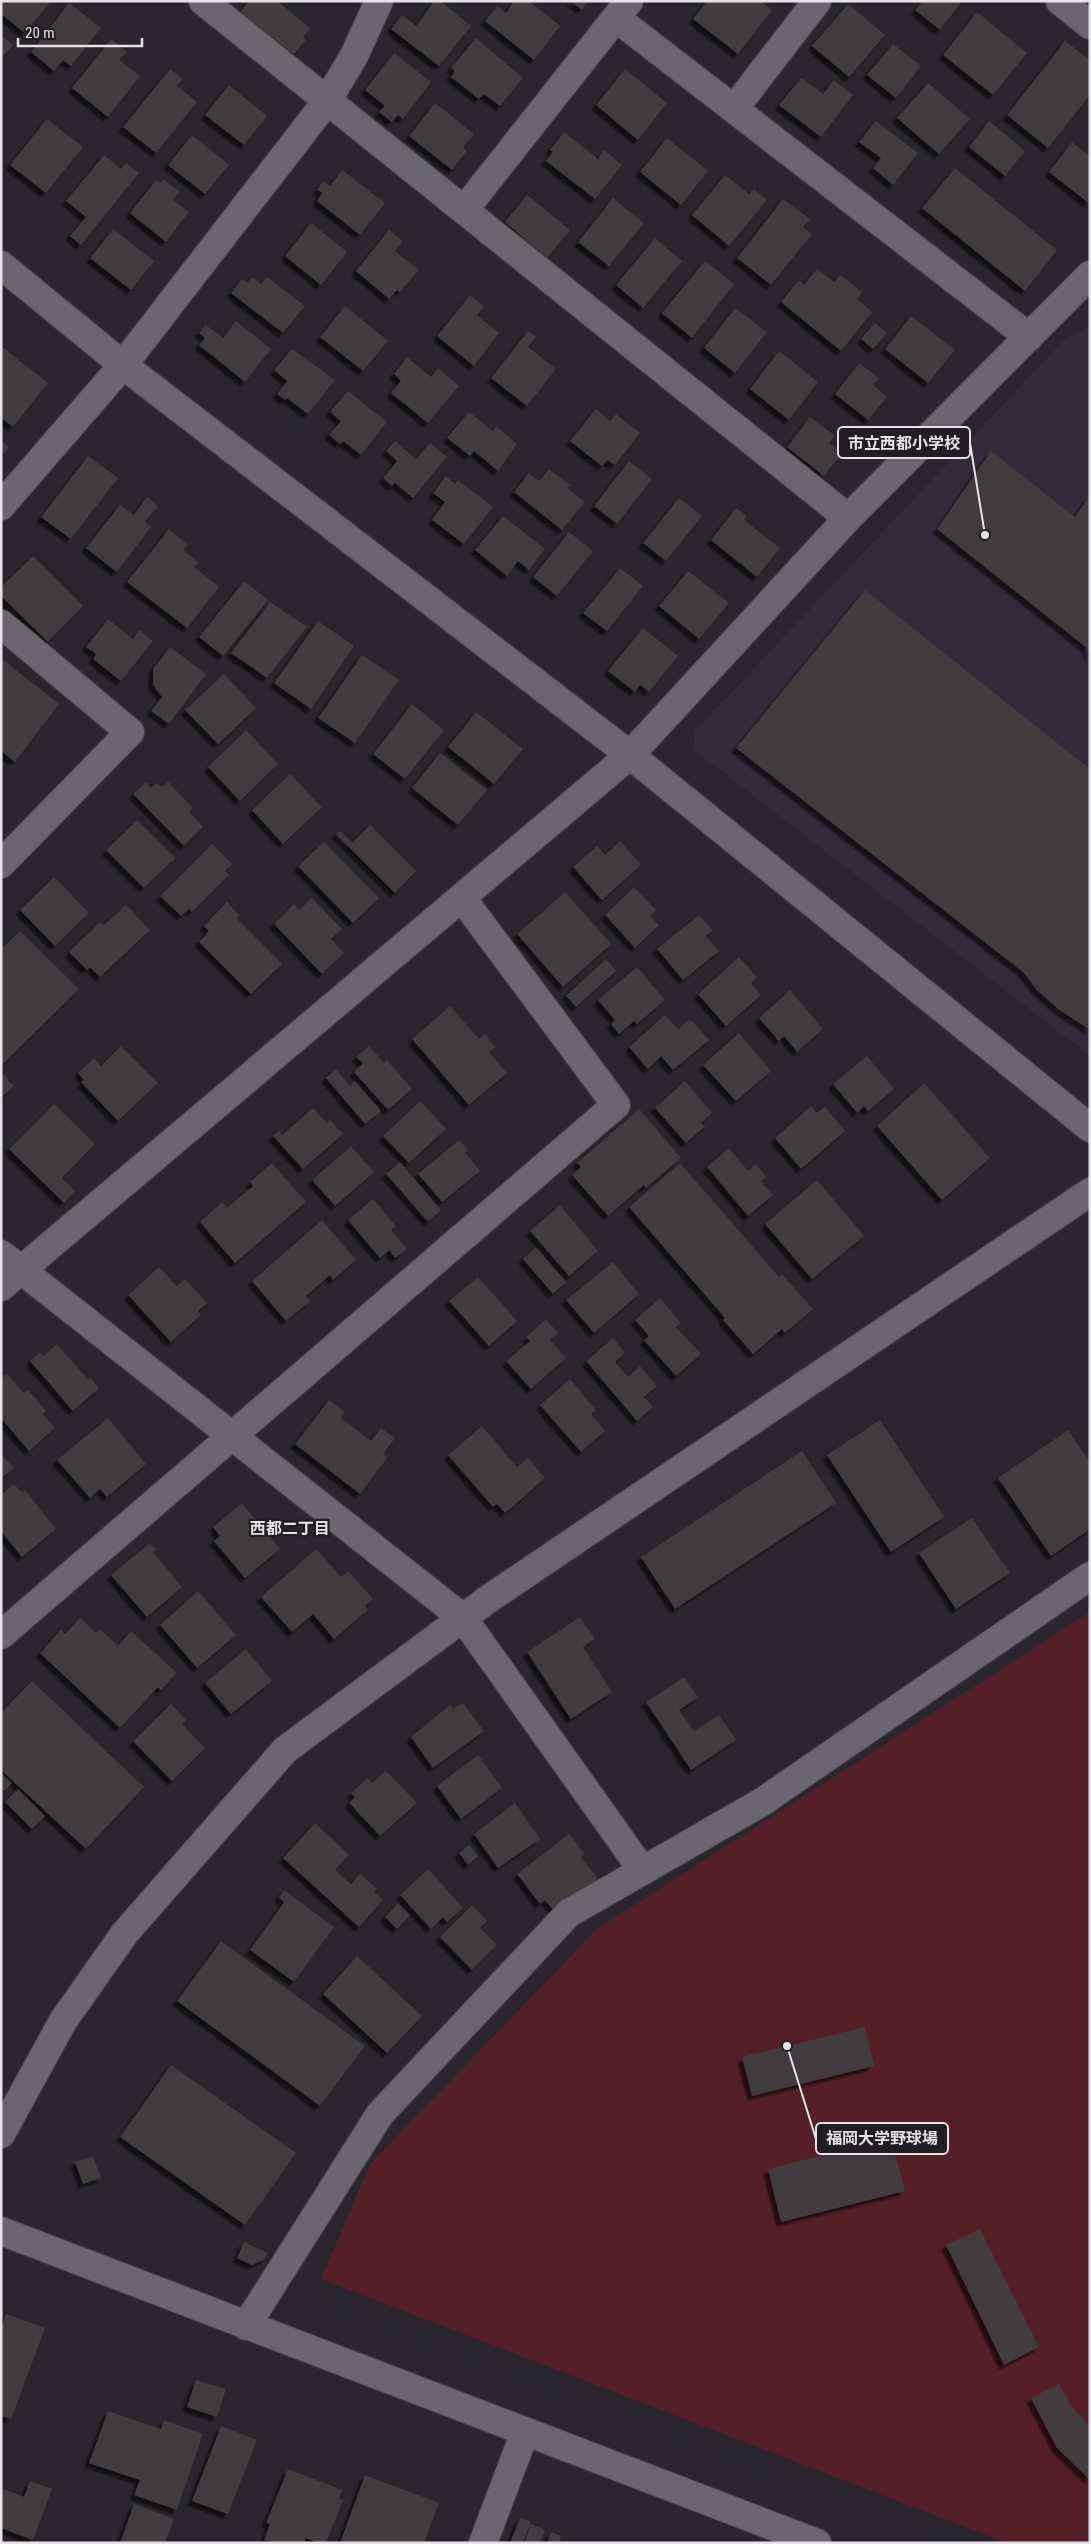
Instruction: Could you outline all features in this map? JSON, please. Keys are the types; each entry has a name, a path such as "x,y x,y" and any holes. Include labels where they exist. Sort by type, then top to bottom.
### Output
{"street":[{"path":"203,1 848,518"},
{"path":"1,506 123,365 327,101 354,56 379,1"},
{"path":"734,109 817,1"},
{"path":"1060,1 1090,25"},
{"path":"464,210 622,10 734,109 1029,337"},
{"path":"1,265 123,365 630,755 1090,1128"},
{"path":"643,1871 463,1618 233,1437 8,1270 462,898 630,755 848,518 1090,275"},
{"path":"1,624 130,732 1,864"},
{"path":"1,1636 616,1105 462,898"},
{"path":"1,2134 63,2022 125,1933 285,1750 463,1618 1090,1192"},
{"path":"246,2326 380,2114 570,1913 762,1802 1090,1576"},
{"path":"1,2231 817,2543"},
{"path":"483,2543 525,2432"}],"shaded area":[{"path":"1090,326 1090,1056 694,750 695,731 1065,339"},
{"path":"1090,1612 1090,2543 1007,2543 321,2279 370,2164 597,1929"}],"building":[{"path":"1,1 51,1 25,33 1,14"},
{"path":"249,1 277,1 310,28 303,37 306,40 294,54 240,12"},
{"path":"434,1 441,1 471,26 439,66 391,29 402,15 416,26"},
{"path":"514,1 529,1 560,26 534,60 485,21 497,6 506,13"},
{"path":"570,1 588,1 582,10"},
{"path":"707,1 761,1 772,10 738,54 693,19"},
{"path":"923,1 962,1 940,30 915,10"},
{"path":"69,3 101,28 71,66 63,60 54,71 31,52"},
{"path":"848,4 885,35 849,77 812,46"},
{"path":"977,12 1027,53 993,95 943,55"},
{"path":"1,35 13,45 1,59"},
{"path":"476,38 523,78 500,106 484,94 479,99 451,77 455,71 451,68"},
{"path":"111,39 127,52 119,60 140,76 108,117 72,88"},
{"path":"1065,41 1090,60 1090,95 1048,148 1007,115"},
{"path":"893,44 921,66 896,98 867,75"},
{"path":"394,53 431,82 403,119 398,115 392,122 379,112 385,106 365,90"},
{"path":"170,69 183,79 177,86 197,102 156,153 123,127"},
{"path":"625,69 667,103 638,140 596,105"},
{"path":"801,78 823,94 834,80 853,95 821,137 779,105"},
{"path":"928,83 970,119 939,154 897,118"},
{"path":"229,85 267,116 244,145 205,115"},
{"path":"435,103 474,134 463,147 467,151 452,170 409,136"},
{"path":"47,119 83,147 46,193 10,165"},
{"path":"876,121 918,153 893,185 873,168 881,158 859,142"},
{"path":"989,121 1025,151 1005,176 969,147"},
{"path":"564,132 598,159 604,150 622,165 595,199 546,161 553,152 550,150"},
{"path":"192,135 229,165 205,194 168,165"},
{"path":"667,138 708,171 681,205 640,172"},
{"path":"1072,142 1090,156 1090,204 1049,172"},
{"path":"104,155 121,169 126,163 139,173 81,245 70,236 86,217 66,201"},
{"path":"955,168 1057,250 1025,291 922,208"},
{"path":"342,170 385,203 360,235 317,201 322,193 317,190 323,181 330,186"},
{"path":"725,175 749,194 754,189 767,200 729,246 692,215"},
{"path":"163,179 180,192 173,200 189,212 166,242 130,213 156,180 160,183"},
{"path":"527,195 570,230 547,258 505,222"},
{"path":"613,198 644,223 609,266 578,242"},
{"path":"783,199 810,219 803,227 812,234 771,285 737,258"},
{"path":"311,223 347,252 321,285 285,256"},
{"path":"113,229 154,261 131,290 90,258"},
{"path":"389,230 403,241 395,251 419,270 400,292 397,290 389,299 356,271"},
{"path":"655,238 682,261 643,308 616,285"},
{"path":"705,261 734,284 692,338 662,313"},
{"path":"817,269 834,282 840,275 862,292 857,299 872,312 841,351 781,302 799,280 804,285"},
{"path":"252,277 261,284 267,277 305,306 283,333 231,293 242,279 248,283"},
{"path":"470,295 484,306 477,315 499,333 474,366 437,336"},
{"path":"345,306 388,341 363,371 320,337"},
{"path":"735,308 767,332 735,373 704,348"},
{"path":"911,316 955,350 928,383 885,349"},
{"path":"236,321 271,349 245,382 199,345 205,338 199,333 206,325 223,338"},
{"path":"875,323 887,333 873,349 861,339"},
{"path":"528,331 536,337 528,347 556,369 527,406 491,378"},
{"path":"1,346 48,383 13,427 1,418"},
{"path":"292,349 335,380 308,414 287,398 285,400 277,394 287,381 274,370"},
{"path":"779,351 818,382 789,420 750,389"},
{"path":"407,357 431,377 438,368 459,386 428,423 391,393 401,381 394,374"},
{"path":"859,363 879,378 873,385 887,397 868,420 835,394"},
{"path":"348,391 387,422 361,455 343,441 340,444 329,435 341,421 330,412"},
{"path":"596,409 610,421 616,414 640,433 615,465 607,460 602,466 570,441"},
{"path":"469,412 493,431 496,426 517,444 498,471 474,451 470,456 447,438"},
{"path":"810,417 835,436 829,443 842,453 824,476 787,447"},
{"path":"1,441 9,447 1,456"},
{"path":"395,441 416,459 430,443 447,457 413,498 395,483 392,486 383,478 397,461 386,451"},
{"path":"991,451 1075,517 1090,495 1090,660 1087,648 937,529"},
{"path":"88,456 118,478 71,539 41,517"},
{"path":"629,461 652,479 617,524 594,506"},
{"path":"549,469 570,485 567,488 585,502 562,530 514,492 529,473 539,481"},
{"path":"446,476 455,484 458,480 493,507 464,544 432,520 445,502 433,493"},
{"path":"147,497 158,506 145,522 151,527 117,572 86,548 120,505 134,515"},
{"path":"679,498 702,516 666,561 643,543"},
{"path":"736,508 747,516 744,520 780,548 757,577 711,540"},
{"path":"503,516 545,549 529,570 518,561 507,576 475,550"},
{"path":"169,529 188,545 183,550 198,562 194,567 219,587 187,628 127,582"},
{"path":"569,532 593,551 557,596 533,577"},
{"path":"33,556 83,606 48,642 1,596 1,587"},
{"path":"620,568 643,586 607,631 583,613"},
{"path":"688,571 729,603 699,639 659,606"},
{"path":"244,581 268,600 223,656 199,637"},
{"path":"865,590 1090,769 1090,1030 1058,1009 1037,990 1023,972 736,748"},
{"path":"270,602 307,627 267,678 231,653"},
{"path":"108,619 133,639 139,630 153,641 121,681 93,659 96,654 86,647"},
{"path":"318,621 354,646 311,709 274,683"},
{"path":"643,628 678,656 649,692 640,685 635,692 608,671"},
{"path":"170,647 206,674 169,724 151,711 162,697 153,685 153,669"},
{"path":"362,655 399,680 355,743 318,718"},
{"path":"2,659 59,704 15,762 1,751"},
{"path":"224,674 256,708 218,744 185,710"},
{"path":"412,704 444,730 405,779 373,754"},
{"path":"476,712 523,749 494,784 448,747"},
{"path":"246,730 278,764 240,801 208,767"},
{"path":"440,753 487,790 458,825 412,788"},
{"path":"290,774 322,807 283,844 252,810"},
{"path":"146,782 151,788 156,783 162,787 168,782 193,808 189,812 203,827 184,846 133,794"},
{"path":"137,820 175,858 144,888 106,850"},
{"path":"370,825 416,871 395,893 336,834 340,831 352,843"},
{"path":"620,841 641,865 602,900 573,867 597,846 605,855"},
{"path":"324,842 379,898 353,923 298,866"},
{"path":"212,844 232,864 225,871 229,875 192,912 189,909 181,916 160,896"},
{"path":"54,877 89,913 55,946 20,910"},
{"path":"634,887 656,910 650,916 659,925 635,948 605,915"},
{"path":"565,892 611,944 563,987 517,934"},
{"path":"312,898 342,929 331,939 344,953 322,974 274,924 294,904 299,910"},
{"path":"227,902 239,915 236,918 282,964 251,994 199,942 209,931 204,926"},
{"path":"126,905 150,930 100,977 90,967 87,970 69,952 100,922 104,925"},
{"path":"699,915 713,930 706,936 719,951 683,980 657,949"},
{"path":"20,931 79,989 1,1066 1,949"},
{"path":"739,957 757,977 751,983 761,995 726,1026 698,994"},
{"path":"606,959 616,971 576,1007 566,996"},
{"path":"637,967 665,1000 637,1024 634,1021 619,1034 611,1024 615,1020 598,1000"},
{"path":"790,990 823,1029 797,1052 784,1036 779,1041 759,1018"},
{"path":"450,1006 479,1039 485,1034 495,1047 489,1052 507,1073 469,1105 412,1039"},
{"path":"665,1015 678,1029 690,1019 709,1040 673,1070 661,1056 648,1069 629,1047"},
{"path":"739,1033 771,1071 736,1101 703,1065"},
{"path":"121,1046 158,1083 118,1121 81,1082 84,1080 78,1073 94,1058 101,1066"},
{"path":"369,1046 384,1063 387,1060 412,1089 388,1110 354,1072 363,1063 356,1057"},
{"path":"867,1056 894,1089 868,1111 864,1106 857,1113 833,1084"},
{"path":"336,1069 350,1086 355,1081 381,1111 365,1124 326,1078"},
{"path":"1,1072 14,1086 1,1098"},
{"path":"685,1081 712,1113 701,1123 704,1127 686,1143 655,1108"},
{"path":"924,1083 990,1158 942,1200 877,1126"},
{"path":"420,1101 446,1129 409,1163 383,1136"},
{"path":"54,1104 95,1144 62,1178 75,1191 64,1203 9,1149"},
{"path":"811,1106 817,1113 825,1107 845,1131 801,1169 775,1138"},
{"path":"313,1108 327,1123 330,1120 343,1134 303,1169 273,1136 279,1131 282,1135"},
{"path":"639,1109 681,1158 646,1188 644,1185 608,1216 572,1175 581,1167 577,1163"},
{"path":"459,1140 468,1150 465,1153 480,1171 442,1202 418,1174"},
{"path":"351,1146 374,1172 335,1206 312,1180"},
{"path":"729,1148 748,1171 756,1164 766,1177 761,1181 773,1195 748,1216 707,1167"},
{"path":"400,1162 441,1210 428,1222 386,1174"},
{"path":"272,1163 306,1202 235,1263 200,1222 222,1202 227,1208 253,1186 250,1182"},
{"path":"680,1163 779,1277 782,1274 813,1309 785,1333 782,1329 753,1354 723,1320 725,1318 629,1207"},
{"path":"817,1180 864,1236 812,1279 765,1224"},
{"path":"373,1199 396,1226 391,1230 407,1249 395,1258 389,1250 380,1258 348,1220"},
{"path":"560,1205 598,1251 569,1276 530,1231"},
{"path":"322,1220 356,1260 333,1280 330,1275 306,1296 310,1301 286,1321 252,1281"},
{"path":"536,1247 566,1282 553,1294 523,1259"},
{"path":"613,1262 639,1294 594,1333 566,1300"},
{"path":"159,1267 177,1286 185,1279 207,1303 198,1311 201,1315 171,1342 128,1295"},
{"path":"478,1277 517,1321 489,1346 449,1301"},
{"path":"660,1298 681,1323 676,1327 701,1354 676,1376 644,1340 649,1336 635,1320"},
{"path":"546,1319 558,1333 550,1340 566,1358 531,1389 506,1361 530,1341 526,1337"},
{"path":"613,1338 625,1353 615,1362 628,1377 640,1366 657,1386 644,1397 653,1407 637,1421 586,1361"},
{"path":"57,1344 88,1380 91,1378 99,1388 73,1411 30,1361 40,1352 43,1356"},
{"path":"7,1374 24,1393 28,1390 46,1411 43,1414 55,1428 29,1451 1,1418 1,1379"},
{"path":"570,1379 596,1410 591,1414 605,1431 581,1452 540,1405"},
{"path":"329,1400 345,1412 341,1418 371,1441 381,1428 395,1438 383,1454 388,1457 360,1494 295,1444"},
{"path":"108,1418 146,1464 107,1497 100,1489 90,1498 57,1460"},
{"path":"880,1420 944,1517 891,1552 827,1455"},
{"path":"482,1426 517,1467 528,1458 545,1478 505,1513 497,1504 493,1507 448,1455"},
{"path":"1068,1430 1090,1462 1090,1529 1051,1556 998,1478"},
{"path":"802,1451 836,1503 675,1609 641,1557"},
{"path":"1,1454 14,1468 1,1478"},
{"path":"14,1484 22,1493 25,1490 56,1529 22,1557 1,1531 1,1495"},
{"path":"242,1503 280,1549 245,1578 214,1541 220,1536 213,1527"},
{"path":"972,1518 1010,1573 956,1609 919,1553"},
{"path":"150,1543 156,1550 153,1552 182,1587 147,1617 111,1575"},
{"path":"316,1549 341,1577 348,1571 373,1599 365,1606 368,1610 334,1639 313,1614 292,1632 261,1597"},
{"path":"198,1591 236,1635 197,1668 160,1625"},
{"path":"580,1617 595,1639 583,1647 612,1692 571,1719 527,1652"},
{"path":"80,1618 96,1633 100,1629 118,1646 131,1631 177,1673 161,1690 158,1687 120,1728 40,1653 61,1630 65,1634"},
{"path":"246,1649 272,1681 231,1714 205,1683"},
{"path":"684,1677 698,1697 679,1710 694,1731 719,1715 736,1740 691,1770 646,1702"},
{"path":"32,1681 144,1787 86,1849 1,1770 1,1713"},
{"path":"463,1703 484,1731 433,1768 411,1737 450,1705 453,1709"},
{"path":"171,1704 186,1720 182,1724 205,1748 172,1781 133,1741"},
{"path":"478,1755 502,1788 461,1819 437,1786"},
{"path":"386,1771 417,1803 380,1836 349,1803 355,1797 351,1793 368,1778 372,1783"},
{"path":"1,1773 12,1783 4,1792 1,1789"},
{"path":"18,1789 45,1816 32,1829 5,1802"},
{"path":"515,1803 540,1839 498,1868 474,1834"},
{"path":"315,1823 349,1855 335,1870 351,1884 360,1874 377,1889 374,1892 383,1900 359,1927 283,1858"},
{"path":"569,1834 585,1854 581,1857 598,1879 555,1912 545,1900 540,1904 517,1874"},
{"path":"469,1845 478,1856 468,1865 459,1853"},
{"path":"428,1869 463,1908 447,1922 443,1917 431,1929 400,1895"},
{"path":"284,1890 334,1927 294,1982 250,1950 284,1902 279,1898"},
{"path":"398,1903 410,1915 397,1929 385,1917"},
{"path":"472,1905 487,1921 480,1928 497,1945 472,1970 440,1937"},
{"path":"221,1941 365,2046 320,2106 177,2001"},
{"path":"357,1956 422,2016 387,2053 323,1994"},
{"path":"865,2027 874,2066 752,2096 742,2057"},
{"path":"171,2065 296,2153 245,2225 120,2137"},
{"path":"891,2138 905,2191 781,2222 768,2169"},
{"path":"93,2156 101,2178 83,2184 75,2162"},
{"path":"980,2229 1039,2347 1004,2365 946,2245"},
{"path":"244,2242 268,2253 265,2259 252,2265 237,2258"},
{"path":"6,2314 45,2328 11,2419 1,2416 1,2327"},
{"path":"196,2380 226,2389 217,2417 187,2407"},
{"path":"1059,2384 1072,2407 1090,2426 1090,2480 1057,2448 1031,2398"},
{"path":"108,2411 161,2429 164,2420 203,2434 177,2510 134,2495 140,2480 89,2463"},
{"path":"221,2426 257,2440 228,2514 192,2501"},
{"path":"288,2469 342,2490 339,2499 343,2500 326,2543 318,2543 306,2538 304,2543 272,2543 264,2540 270,2524 266,2523"},
{"path":"365,2475 439,2503 424,2543 340,2543"},
{"path":"30,2481 52,2489 33,2540 1,2528 1,2488 24,2497"},
{"path":"134,2504 174,2519 165,2543 120,2543"},
{"path":"520,2518 531,2522 523,2543 510,2543"},
{"path":"531,2524 545,2530 540,2543 524,2543"},
{"path":"551,2532 561,2536 559,2543 547,2543"}],"place":[{"name":"市立西都小学校","path":"985,535"},
{"name":"福岡大学野球場","path":"787,2046"}],"district":[{"name":"西都二丁目","path":"290,1528"}]}
